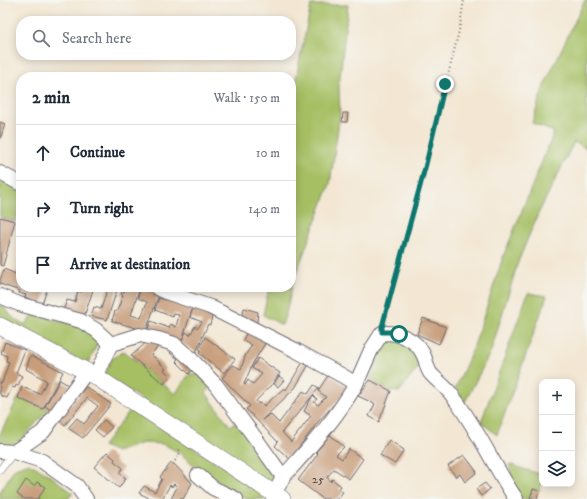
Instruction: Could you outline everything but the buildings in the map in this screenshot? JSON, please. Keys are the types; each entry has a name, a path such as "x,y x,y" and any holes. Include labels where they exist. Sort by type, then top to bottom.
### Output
{"street":[{"path":"0,173 16,181"},
{"path":"166,292 210,307 297,351 356,384"},
{"path":"0,296 19,304 81,321 96,330 111,344"},
{"path":"0,326 91,373 279,496 283,477 318,437 350,395 371,350 382,332 399,334 418,347 424,355 427,368 431,374 453,396 465,412 516,499"},
{"path":"14,452 43,432 91,373 111,344 140,335 174,344 191,358 216,385 283,477"},
{"path":"0,451 14,452 42,461 77,486 86,499"},
{"path":"198,475 213,488 236,499"}],"lane":[{"path":"0,470 14,452"}],"path":[{"path":"382,332 383,320 426,164 459,31 464,0"},
{"path":"175,461 180,453"}],"green space":[{"path":"585,0 587,0 587,146 586,148 574,142 538,214 518,262 491,351 465,402 455,389 473,349 503,257 554,132 532,123 543,88"},
{"path":"311,5 348,5 339,86 340,114 330,184 296,274 296,80"},
{"path":"2,178 16,188 16,221 0,217 0,190"},
{"path":"268,292 291,292 282,325 263,315"},
{"path":"528,293 547,296 497,435 481,422"},
{"path":"0,302 18,322 26,324 32,316 42,316 87,329 98,342 88,365 0,321"},
{"path":"397,339 405,343 421,364 399,392 391,391 370,380 381,348 388,342"},
{"path":"124,351 175,394 190,373 194,376 197,373 212,387 206,393 230,426 239,421 258,448 264,462 275,476 275,481 270,483 104,375 112,359"},
{"path":"18,398 43,408 45,406 49,409 17,444 0,447 0,434"},
{"path":"131,409 276,499 247,499 241,497 213,482 180,453 163,444 143,443 116,452 103,446"},
{"path":"29,463 52,477 73,493 68,499 0,499 0,492 15,468"},
{"path":"509,464 539,474 539,487 540,487 539,491 533,489 530,498 533,499 522,499 512,479"}],"route":[{"path":"399,334 382,332 382,327 426,164 445,84"}]}
